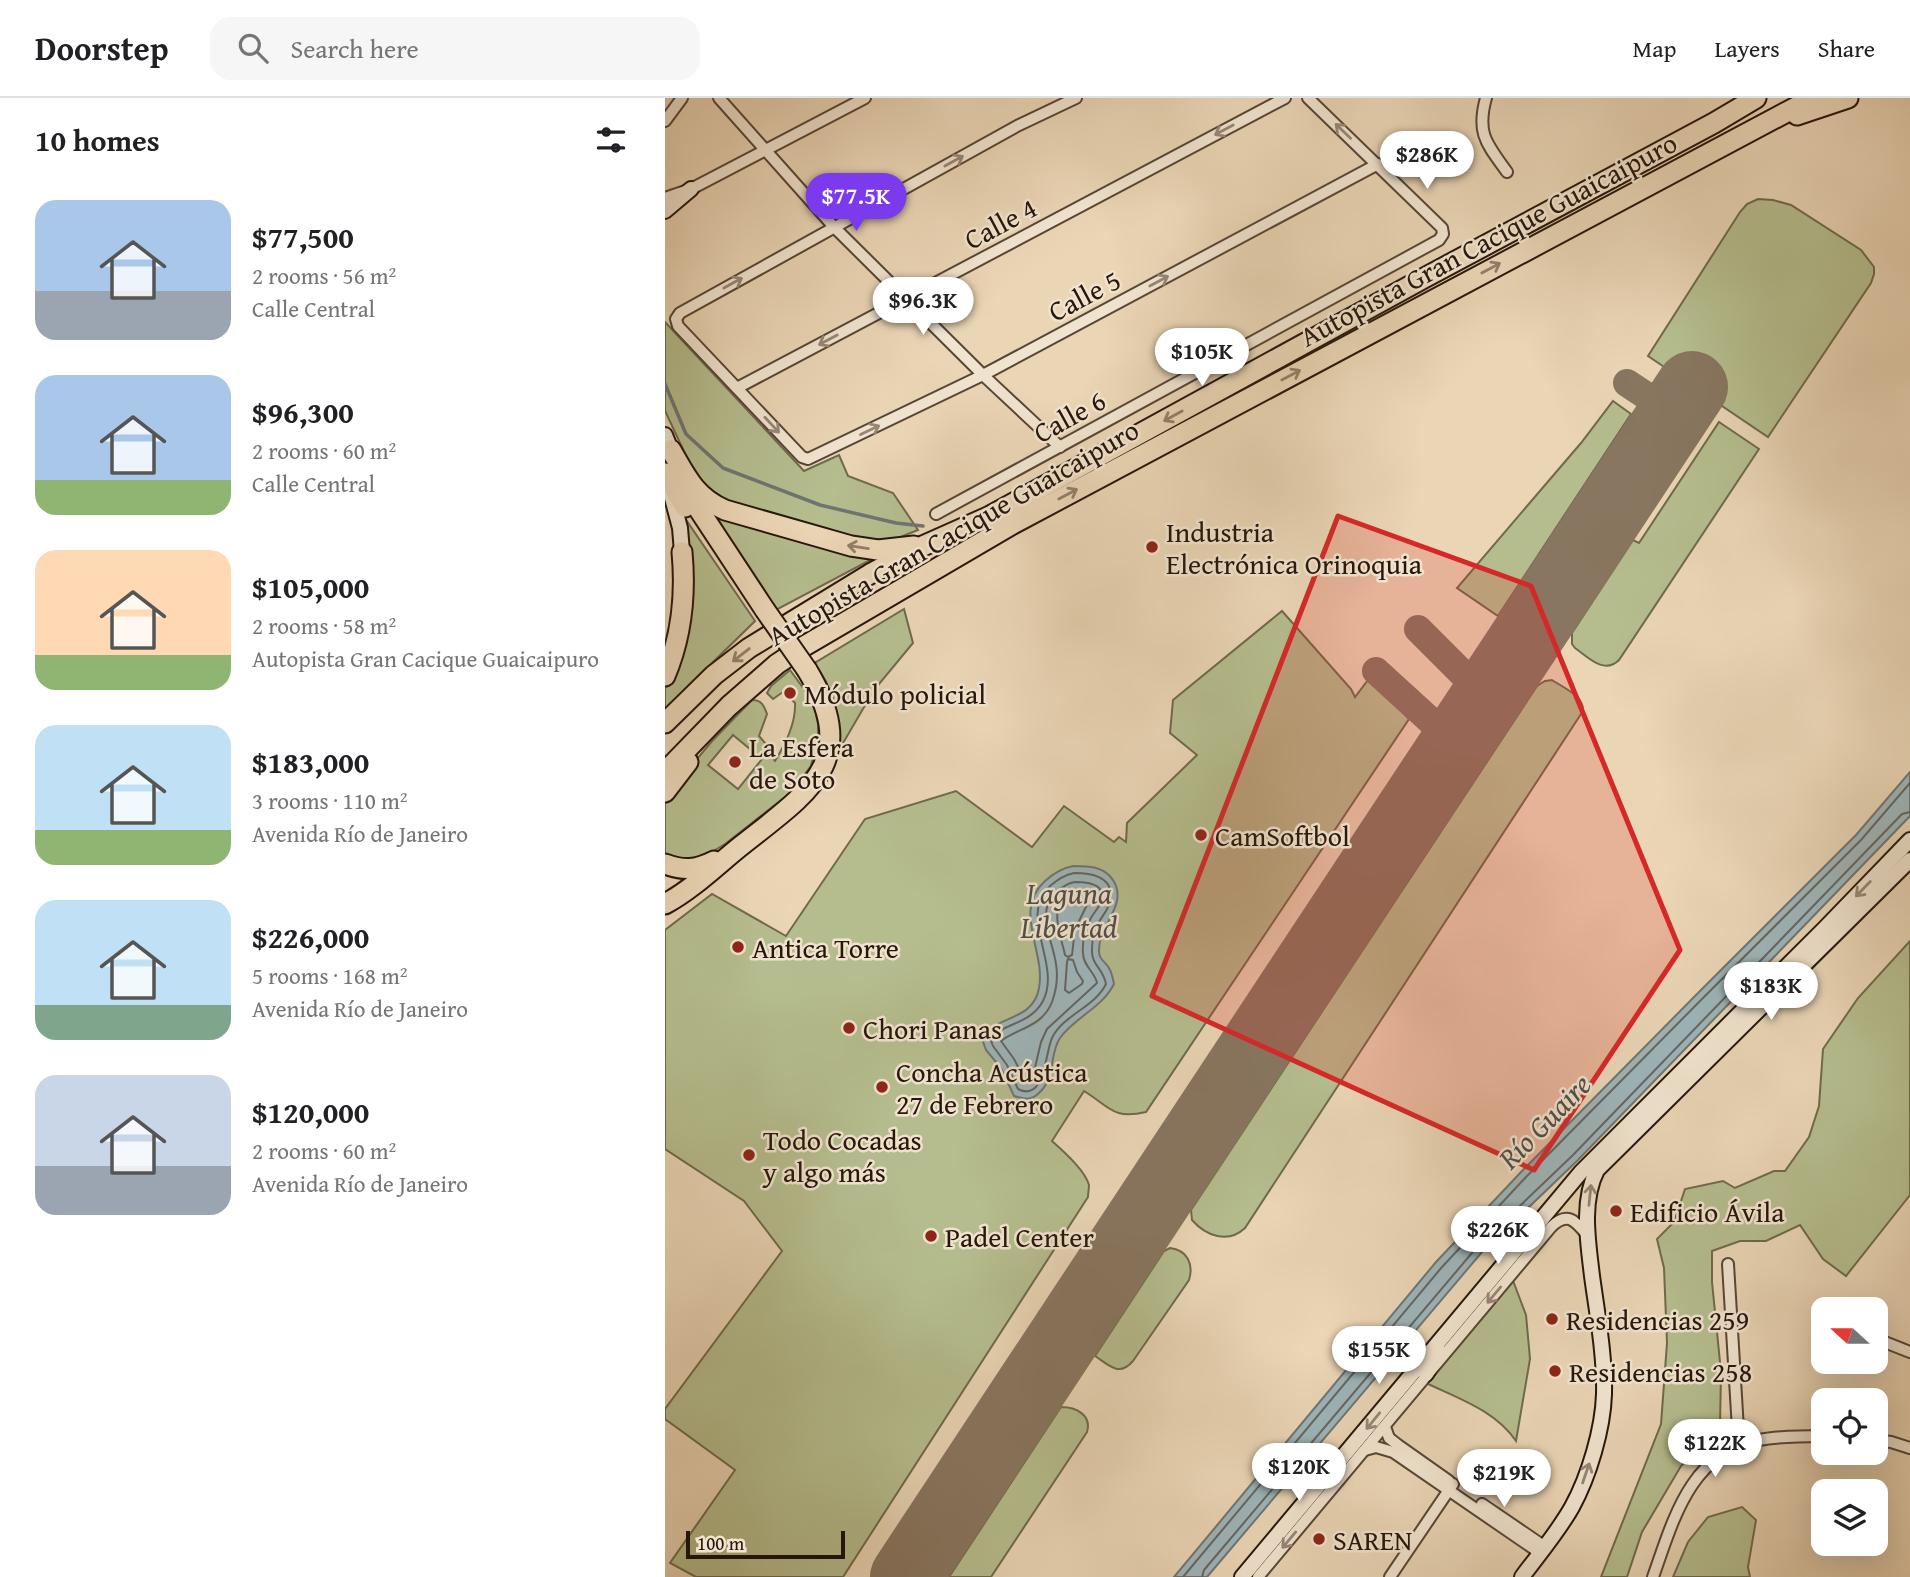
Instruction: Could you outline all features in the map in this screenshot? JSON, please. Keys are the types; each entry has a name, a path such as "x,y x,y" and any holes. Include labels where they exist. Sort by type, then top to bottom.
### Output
{"highway":[{"name":"Autopista Gran Cacique Guaicaipuro","path":"665,772 729,706 777,664 801,648 1011,525 1813,98"},
{"path":"1713,150 1779,122 1848,98"},
{"name":"Autopista Gran Cacique Guaicaipuro","path":"665,723 749,648 870,574 925,545 988,517 1714,123 1753,99"},
{"path":"668,442 695,490 712,505 851,546 888,550 925,545"},
{"path":"668,442 676,469 693,502 763,612"},
{"path":"665,473 686,508 763,612 824,701 829,728 826,760 817,779 805,794 665,904"},
{"path":"665,676 673,657 681,622 684,594 682,552"},
{"path":"665,864 681,870 692,870 716,859 792,799 812,778 824,745 823,720 816,696 804,671"},
{"path":"665,792 729,706"}],"street":[{"path":"665,121 682,98"},
{"path":"719,98 834,227 983,375 1060,447"},
{"path":"665,198 691,190 865,98"},
{"path":"737,388 678,326 676,319 680,313 1017,126 1076,98"},
{"name":"Calle 4","path":"737,388 1285,98"},
{"path":"1308,98 1378,164"},
{"path":"1486,98 1482,114 1482,135 1507,172"},
{"name":"Calle 6","path":"936,514 1439,240 1443,234 1442,228 1378,164"},
{"name":"Calle 5","path":"737,388 802,457 809,459 983,375 1378,164"},
{"path":"665,211 691,190"},
{"path":"665,484 676,509 682,552"},
{"path":"665,501 682,552"},
{"path":"1243,1577 1581,1172 1910,840"},
{"path":"1523,1577 1573,1506 1594,1448 1602,1415 1604,1391 1588,1236 1590,1191 1597,1170 1910,860"},
{"path":"1258,1577 1556,1222 1571,1219 1588,1236"},
{"path":"1728,1264 1739,1446"},
{"path":"1426,1374 1459,1317"},
{"path":"1888,1343 1910,1352"},
{"path":"1385,1427 1389,1438 1452,1487 1542,1550"},
{"path":"1653,1577 1676,1514 1693,1482 1716,1458 1757,1440 1811,1437"},
{"path":"1888,1442 1910,1448"},
{"path":"1365,1450 1376,1447 1393,1452 1452,1487"},
{"path":"1390,1577 1452,1487"}],"highlighted area":[{"path":"1338,516 1531,586 1680,950 1534,1170 1152,996"}],"green space":[{"path":"1758,199 1791,205 1861,250 1874,267 1871,283 1768,437 1648,356 1740,212 1747,204"},
{"path":"665,322 804,471 839,455 848,476 893,493 918,530 893,540 868,542 727,503 711,493 697,479 665,411"},
{"path":"1613,401 1631,414 1498,616 1457,588 1581,443"},
{"path":"1719,422 1759,449 1619,660 1608,666 1596,663 1575,648 1572,644 1572,633 1633,540 1639,543"},
{"path":"698,502 769,530 840,553 878,556 774,611"},
{"path":"678,508 755,621 665,709 665,689 682,634 688,592 689,542"},
{"path":"904,609 913,643 874,690 839,750 831,693 813,664"},
{"path":"1282,611 1351,689 1355,697 1371,676 1409,719 1146,1112 1119,1113 1084,1091 1052,1141 1087,1179 1088,1197 843,1577 696,1577 670,1563 735,1470 665,1419 665,1409 782,1251 744,1201 665,1149 665,930 712,894 786,936 865,819 956,791 1032,847 1064,806 1114,842 1119,837 1126,842 1127,823 1197,755 1170,733 1173,700"},
{"path":"790,670 809,696 818,724 811,766 790,793 725,844 702,858 675,861 665,854 665,797 713,740 752,700 760,702 767,714 759,736 766,744 765,751 775,761 779,754 792,726 795,703 792,700 797,695 790,687 773,699 767,693 771,686","holes":["733,735 762,759 738,789 708,765"]},
{"path":"1552,680 1577,697 1583,711 1245,1228 1232,1236 1210,1234 1192,1220 1191,1210 1537,686"},
{"path":"1910,941 1910,1195 1846,1276 1823,1259 1800,1225 1766,1241 1740,1241 1712,1251 1712,1282 1721,1372 1720,1425 1681,1466 1642,1532 1627,1577 1601,1577 1661,1424 1667,1343 1664,1268 1657,1239 1674,1222 1685,1189 1723,1181 1735,1188 1774,1171 1785,1171 1809,1137 1819,1106 1823,1049 1858,998"},
{"path":"1170,1248 1181,1252 1188,1259 1191,1269 1189,1280 1133,1361 1123,1368 1114,1368 1095,1356 1164,1251"},
{"path":"1512,1278 1526,1315 1530,1359 1516,1441 1486,1413 1424,1382"},
{"path":"1061,1407 1081,1413 1087,1421 1087,1432 991,1577 949,1577"},
{"path":"1742,1507 1756,1520 1748,1567 1750,1577 1673,1577 1688,1542 1708,1517"}],"water":[{"name":"Río Guaire","path":"1910,772 1910,816 1578,1160 1482,1252 1207,1577 1174,1577 1436,1262 1522,1171 1856,835"},
{"name":"Laguna Libertad","path":"1073,866 1100,869 1109,875 1117,889 1115,907 1103,932 1099,951 1110,970 1114,984 1103,1000 1060,1038 1044,1087 1033,1097 1021,1098 1014,1096 1001,1068 986,1050 982,1039 987,1031 1021,1013 1035,999 1040,974 1030,918 1031,905 1045,881 1058,871"}],"waterway":[{"path":"665,384 686,434 723,468 820,505 896,523 923,526"}],"taxiway":[{"path":"1627,383 1674,414"},
{"path":"1418,629 1486,697"},
{"path":"1376,671 1456,744"}],"runway":[{"path":"906,1577 1692,387"}],"place":[{"name":"Industria Electrónica Orinoquia","path":"1152,547"},
{"name":"Módulo policial","path":"790,693"},
{"name":"La Esfera de Soto","path":"735,762"},
{"name":"CamSoftbol","path":"1201,835"},
{"name":"Antica Torre","path":"738,947"},
{"name":"Chori Panas","path":"849,1028"},
{"name":"Concha Acústica 27 de Febrero","path":"882,1087"},
{"name":"Todo Cocadas y algo más","path":"749,1155"},
{"name":"Edificio Ávila","path":"1616,1211"},
{"name":"Padel Center","path":"931,1236"},
{"name":"Residencias 259","path":"1552,1319"},
{"name":"Residencias 258","path":"1555,1371"},
{"name":"SAREN","path":"1319,1539"}]}
